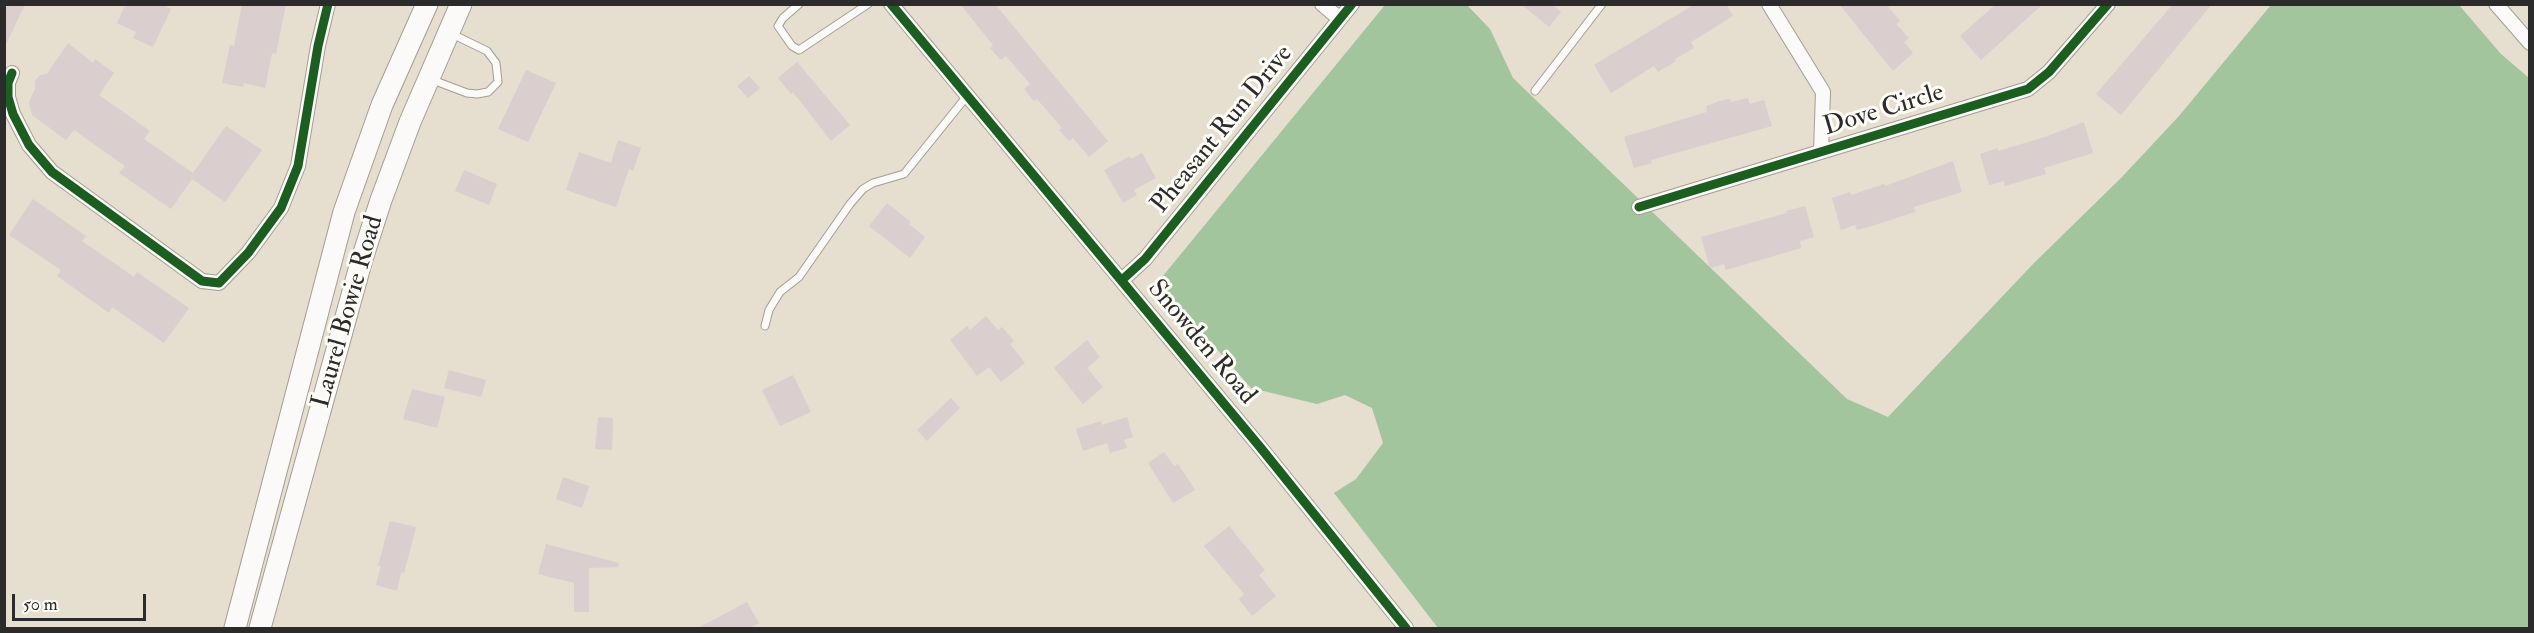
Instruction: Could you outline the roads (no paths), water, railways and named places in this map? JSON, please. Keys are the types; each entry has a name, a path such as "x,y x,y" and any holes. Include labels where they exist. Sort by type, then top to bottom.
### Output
{"main road":[{"name":"Laurel Bowie Road","path":"235,628 344,212 381,105 427,4"},
{"name":"Laurel Bowie Road","path":"260,628 362,259 394,161 461,4"}],"street":[{"path":"12,73 8,83 8,97 13,114 29,145 52,172 202,281 219,283 248,253 281,208 298,166 318,46 328,4"},
{"name":"Snowden Road","path":"891,4 1122,280 1406,628"},
{"path":"1322,4 1341,19"},
{"name":"Pheasant Run Drive","path":"1122,280 1145,259 1352,4"},
{"path":"1769,4 1823,92 1821,152"},
{"name":"Dove Circle","path":"1639,207 2028,89 2049,72 2108,4"},
{"path":"2496,4 2529,43"}],"lane":[{"path":"799,4 783,18 778,26 792,46 799,50 868,4"},
{"path":"1535,91 1602,4"},
{"path":"428,78 467,93 477,94 488,92 498,82 496,63 487,51 448,33"},
{"path":"765,326 769,310 780,292 799,277 863,189 873,183 903,174 967,96"}]}
